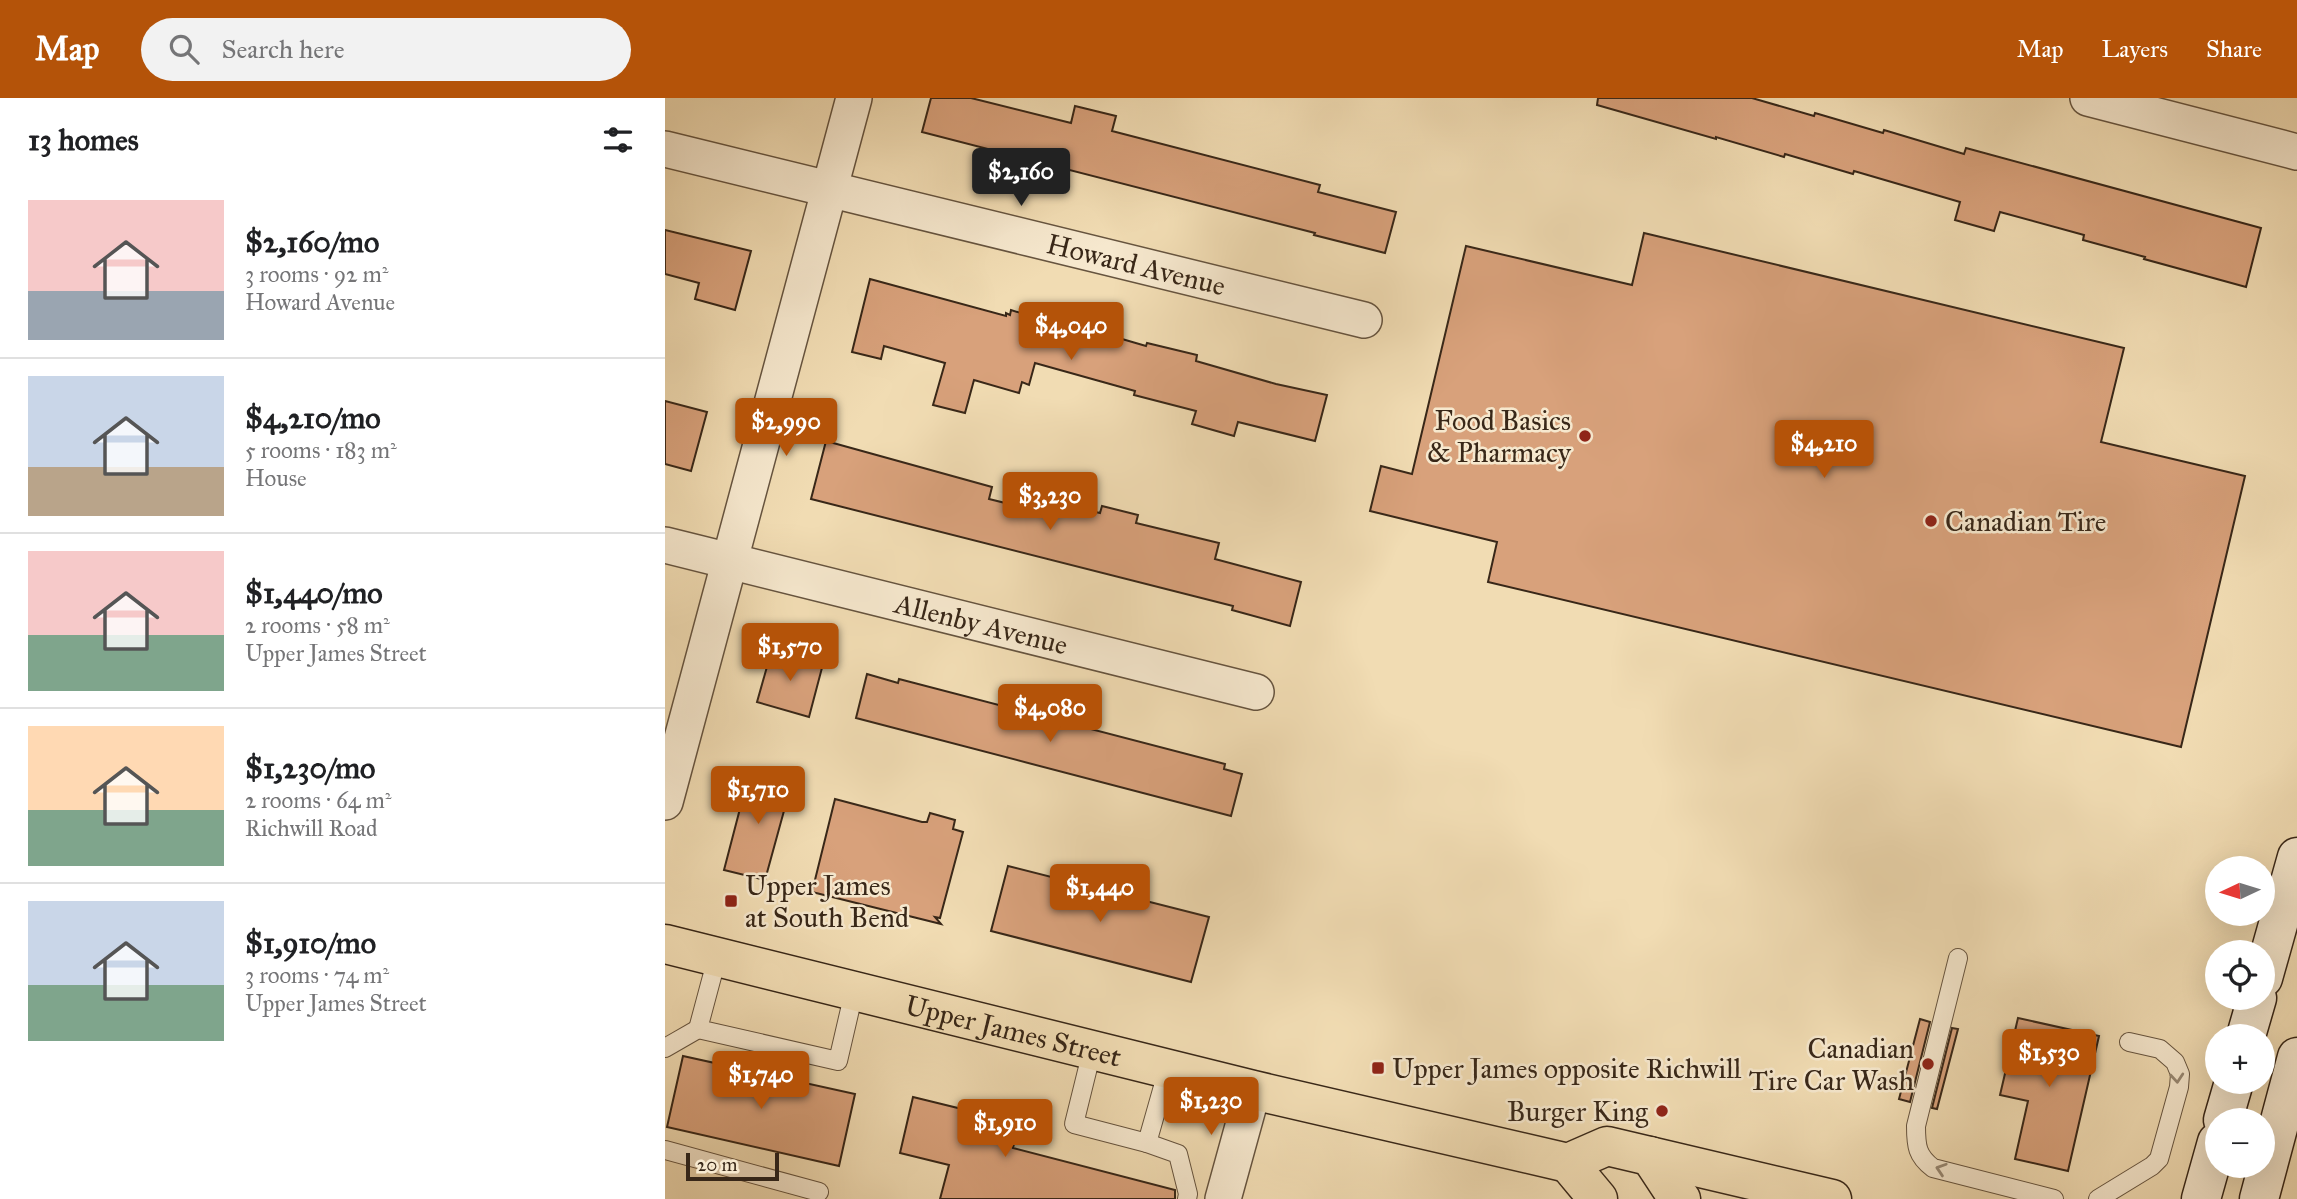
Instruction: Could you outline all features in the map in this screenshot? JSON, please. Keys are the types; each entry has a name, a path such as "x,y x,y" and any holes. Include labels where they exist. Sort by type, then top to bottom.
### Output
{"main road":[{"path":"2274,940 2297,857"},
{"name":"Upper James Street","path":"665,944 1092,1051 1568,1163"},
{"path":"2259,1199 2295,1073"},
{"path":"1598,1199 1568,1163 1607,1146 1832,1199"},
{"path":"1650,1156 1681,1199"},
{"path":"2201,1199 2207,1178"}],"street":[{"path":"665,803 854,98"},
{"path":"2088,98 2297,152"},
{"name":"Howard Avenue","path":"665,149 1364,320"},
{"name":"Allenby Avenue","path":"665,545 1256,692"},
{"path":"1223,1199 1253,1090"}],"lane":[{"path":"698,1029 717,958"},
{"path":"1958,958 1916,1126 1916,1146 1921,1159 1933,1168 2054,1199"},
{"path":"665,1048 698,1029 838,1061 854,992"},
{"path":"2098,1199 2159,1159 2179,1087 2180,1074 2175,1062 2160,1049 2129,1042"},
{"path":"1092,1051 1074,1124 1178,1154 1187,1199"},
{"path":"1147,1143 1168,1069"},
{"path":"665,1150 819,1192"}],"building":[{"path":"931,98 971,98 1071,123 1075,106 1116,116 1112,131 1320,185 1318,192 1396,212 1385,253 922,132"},
{"path":"1598,98 1752,98 1883,133 1884,130 1964,154 1966,148 2261,228 2246,287 2144,259 2145,257 2083,240 2084,235 2000,212 1994,231 1955,220 1960,202 1854,171 1853,174 1785,154 1784,157 1597,105"},
{"path":"665,230 751,251 735,310 695,299 699,283 665,274"},
{"path":"1644,233 2124,348 2101,442 2245,476 2181,747 1488,582 1497,542 1370,511 1381,466 1412,474 1466,246 1632,285"},
{"path":"870,279 1006,316 1006,313 1010,315 1011,310 1040,319 1039,322 1096,337 1098,332 1146,346 1147,343 1197,355 1196,361 1276,384 1327,395 1315,441 1238,422 1234,436 1192,424 1196,411 1134,395 1135,391 1035,363 1029,385 1022,382 1019,393 974,380 965,413 933,405 945,363 884,346 881,359 852,352"},
{"path":"665,401 707,412 691,471 665,464"},
{"path":"826,441 992,487 989,499 1038,511 1041,499 1100,513 1102,506 1138,515 1136,523 1219,543 1215,559 1301,582 1290,626 1232,610 1233,606 811,499"},
{"path":"772,649 823,664 809,717 757,702"},
{"path":"867,674 898,683 899,679 1225,764 1224,769 1242,774 1231,816 856,718"},
{"path":"762,772 786,778 783,787 790,789 765,880 724,870 748,778 760,781"},
{"path":"835,799 922,822 927,822 930,813 955,820 953,829 963,832 940,918 935,917 941,924 812,892"},
{"path":"1008,866 1209,917 1191,982 991,931"},
{"path":"2018,1018 2099,1036 2068,1171 2015,1159 2028,1101 2000,1095"},
{"path":"1920,1019 1930,1022 1910,1102 1899,1099"},
{"path":"1952,1028 1958,1029 1937,1109 1932,1108"},
{"path":"683,1056 855,1094 839,1166 667,1127"},
{"path":"913,1097 962,1109 964,1101 1021,1115 1013,1148 1175,1190 1175,1199 940,1199 949,1165 900,1153"}],"place":[{"name":"Food Basics & Pharmacy","path":"1585,436"},
{"name":"Canadian Tire","path":"1931,521"},
{"name":"Upper James at South Bend","path":"731,901"},
{"name":"Canadian Tire Car Wash","path":"1928,1064"},
{"name":"Upper James opposite Richwill","path":"1378,1068"},
{"name":"Burger King","path":"1662,1111"}]}
